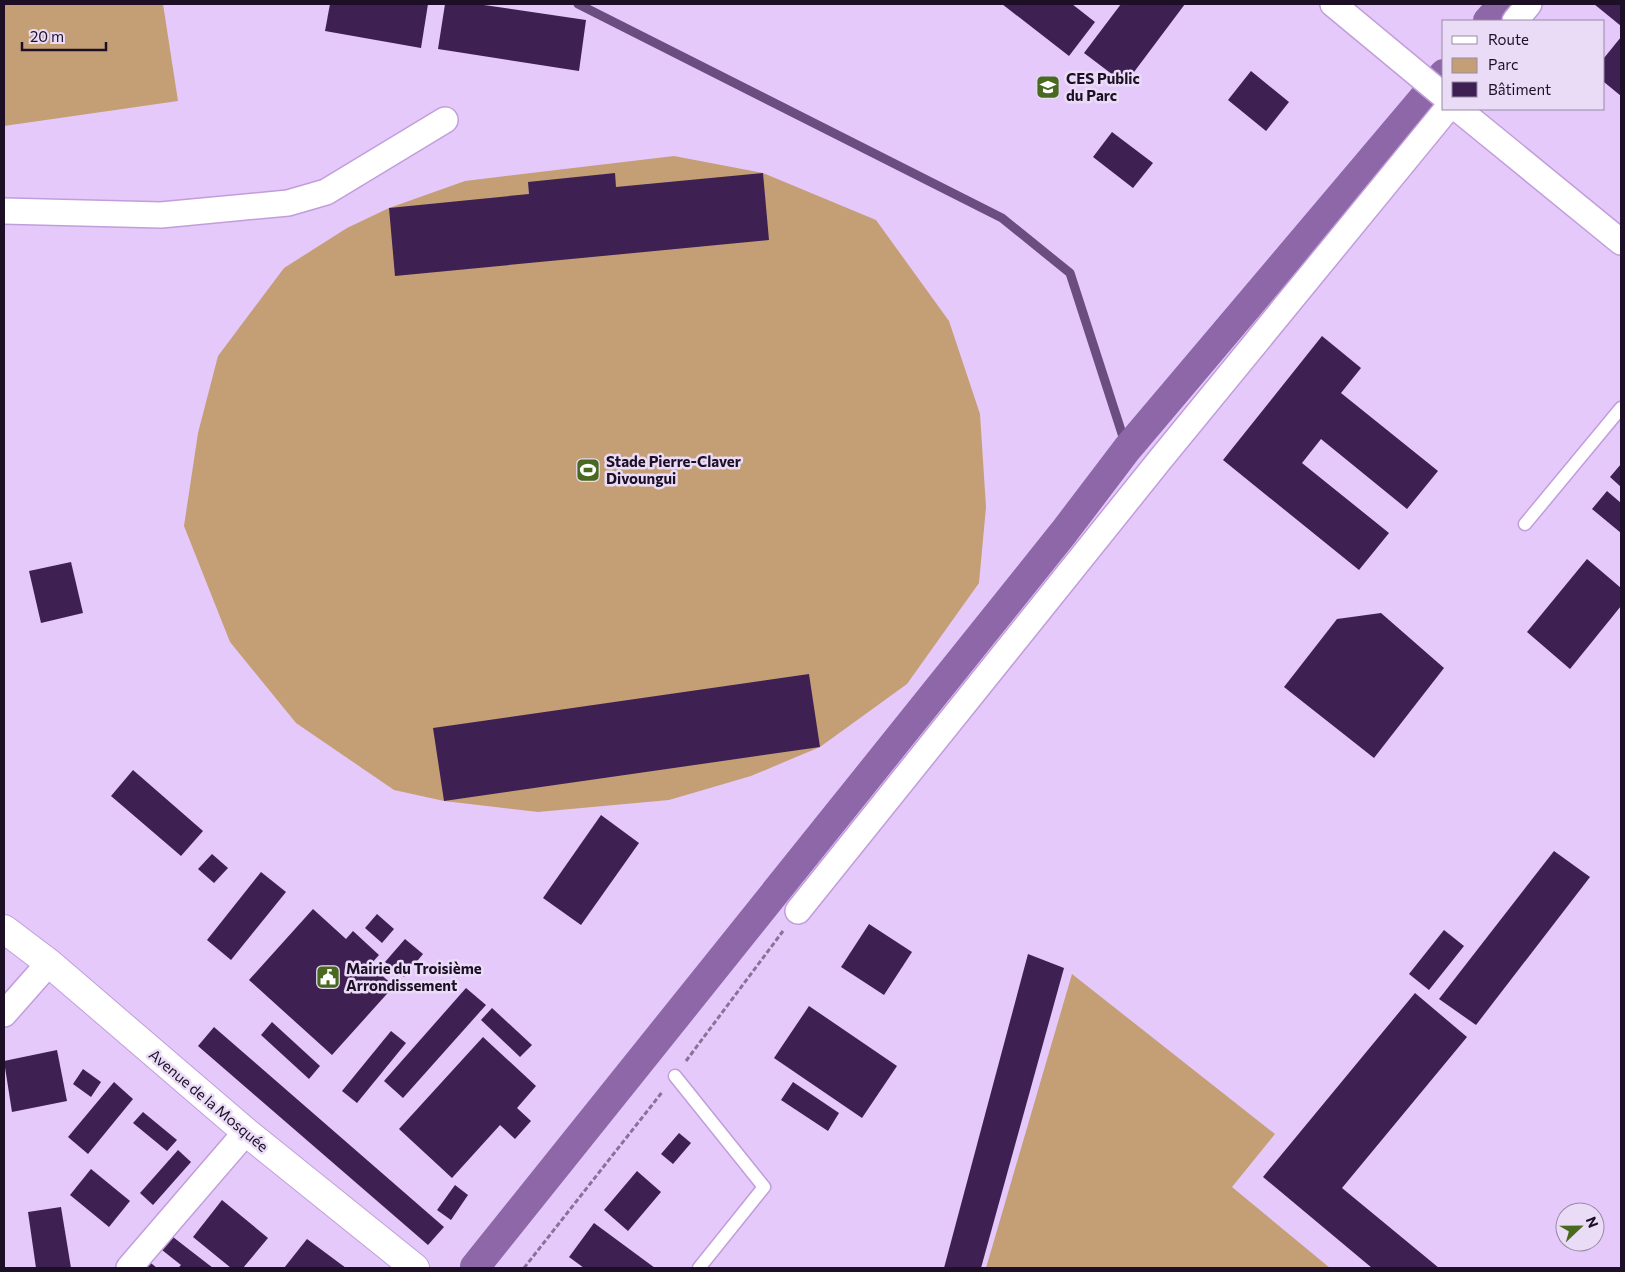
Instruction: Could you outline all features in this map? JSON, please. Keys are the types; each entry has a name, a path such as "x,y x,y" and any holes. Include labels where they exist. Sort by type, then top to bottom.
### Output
{"street":[{"path":"1333,4 1442,97"},
{"path":"1516,20 1529,4"},
{"path":"798,911 1442,109"},
{"path":"1458,110 1621,242"},
{"path":"4,211 161,215 288,203 326,192 445,120"},
{"name":"Avenue de la Mosquée","path":"4,929 49,963 246,1132 415,1268"},
{"path":"4,1014 49,963"},
{"path":"129,1268 246,1132"}],"lane":[{"path":"1525,524 1621,408"},
{"path":"675,1076 764,1187 699,1268"}],"green space":[{"path":"4,4 163,4 178,101 4,126"},
{"name":"Stade Pierre-Claver Divoungui","path":"674,156 763,173 876,220 949,321 980,414 986,507 979,583 907,684 820,747 751,776 669,800 538,812 444,801 394,790 296,723 230,642 184,526 198,433 218,356 284,268 347,228 389,208 465,181"},
{"path":"1072,974 1275,1134 1232,1187 1330,1268 986,1268"}],"building":[{"path":"330,4 428,4 421,48 325,31"},
{"path":"445,4 477,4 586,20 579,71 438,49"},
{"path":"1002,4 1072,4 1095,22 1069,56"},
{"path":"1121,4 1185,4 1125,84 1084,53"},
{"path":"1594,4 1621,4 1621,26"},
{"path":"1621,37 1621,96 1605,83 1605,57"},
{"path":"1251,71 1289,102 1266,131 1228,100"},
{"path":"1112,132 1153,163 1133,188 1093,157"},
{"path":"615,173 616,187 763,173 769,240 395,276 389,208 529,194 528,182"},
{"path":"1322,336 1361,368 1341,393 1438,471 1407,509 1321,439 1302,463 1389,533 1359,570 1223,460"},
{"path":"1621,464 1621,487 1610,477"},
{"path":"1607,491 1621,503 1621,533 1592,509"},
{"path":"1587,559 1621,588 1621,606 1570,669 1527,632"},
{"path":"71,562 83,613 41,623 29,571"},
{"path":"1381,613 1444,668 1374,758 1284,687 1337,619"},
{"path":"809,674 820,747 444,801 433,728"},
{"path":"133,770 203,831 181,856 111,796"},
{"path":"601,815 639,843 581,925 543,898"},
{"path":"1554,851 1590,877 1476,1025 1439,999"},
{"path":"212,854 228,868 214,883 198,869"},
{"path":"261,872 286,892 231,960 207,940"},
{"path":"313,909 346,939 353,931 379,955 370,965 394,986 332,1055 249,980"},
{"path":"377,914 394,929 382,943 365,928"},
{"path":"869,924 912,952 884,995 841,967"},
{"path":"1444,930 1464,946 1429,990 1409,974"},
{"path":"405,939 423,954 404,977 385,962"},
{"path":"1028,954 1064,968 981,1268 944,1268"},
{"path":"466,988 486,1005 403,1098 384,1081"},
{"path":"1415,993 1467,1037 1342,1188 1439,1268 1372,1268 1263,1177"},
{"path":"809,1006 897,1066 862,1118 774,1058"},
{"path":"492,1008 532,1045 520,1057 481,1020"},
{"path":"272,1022 320,1066 309,1079 261,1035"},
{"path":"214,1027 444,1227 428,1245 198,1046"},
{"path":"391,1031 406,1043 357,1103 342,1091"},
{"path":"483,1037 536,1086 517,1108 531,1121 515,1139 500,1125 452,1178 399,1129"},
{"path":"57,1050 67,1101 12,1112 4,1061"},
{"path":"83,1069 101,1082 91,1097 73,1084"},
{"path":"114,1082 133,1099 88,1154 68,1137"},
{"path":"793,1082 839,1113 828,1131 781,1100"},
{"path":"143,1112 177,1140 167,1151 133,1123"},
{"path":"679,1133 691,1143 673,1164 661,1154"},
{"path":"178,1150 191,1162 153,1205 140,1193"},
{"path":"91,1169 130,1201 109,1227 70,1195"},
{"path":"637,1171 661,1192 628,1231 604,1210"},
{"path":"455,1185 468,1195 451,1220 437,1210"},
{"path":"222,1200 268,1238 243,1268 231,1268 193,1237"},
{"path":"61,1207 71,1268 36,1268 28,1212"},
{"path":"594,1223 655,1268 584,1268 569,1257"},
{"path":"173,1237 213,1268 178,1268 181,1265 162,1250"},
{"path":"307,1239 346,1268 284,1268"},
{"path":"147,1260 157,1268 140,1268"}],"waterway":[{"path":"578,4 1002,218 1070,273 1127,449"},
{"path":"1489,20 1503,4"},
{"path":"475,1267 1064,532 1127,449 1442,76"}],"place":[{"name":"CES Public du Parc","path":"1048,87"},
{"name":"Stade Pierre-Claver Divoungui","path":"588,470"},
{"name":"Mairie du Troisième Arrondissement","path":"328,977"}]}
